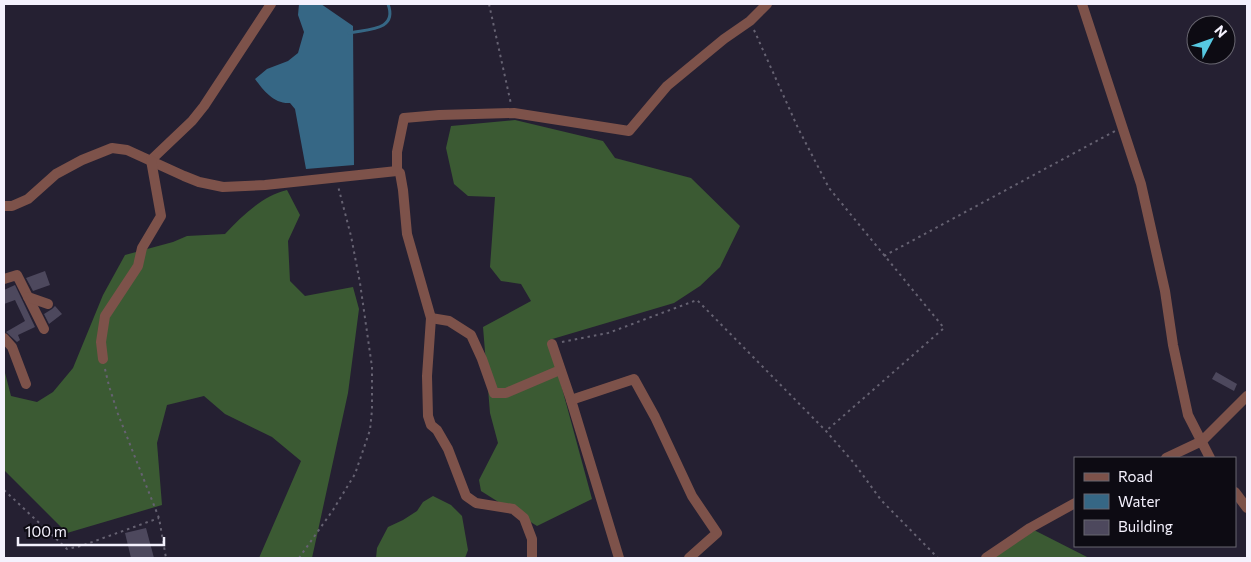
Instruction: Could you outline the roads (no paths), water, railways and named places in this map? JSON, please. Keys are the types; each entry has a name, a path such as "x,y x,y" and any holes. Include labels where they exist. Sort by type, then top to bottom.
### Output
{"street":[{"path":"151,160 192,121 204,106 271,4"},
{"path":"532,558 532,539 524,518 512,509 476,503 466,496 448,449 437,430 431,425 428,416 427,376 431,318 407,234 403,190 400,173 397,171 404,118 514,113 629,131 667,86 724,39 750,21 767,4"},
{"path":"1082,4 1141,184 1165,291 1174,354 1188,415 1210,457"},
{"path":"4,206 12,206 28,199 56,174 82,160 112,148 127,150 199,182 223,187 336,179 397,171"},
{"path":"103,360 101,342 104,316 138,266 142,248 161,216 151,160"},
{"path":"4,279 17,275 44,329"},
{"path":"28,297 48,304"},
{"path":"431,318 449,321 471,335 494,393 506,393 560,370"},
{"path":"4,338 12,347 26,384"},
{"path":"552,344 619,558"},
{"path":"571,400 634,380 655,417 692,496 717,533 689,558"},
{"path":"1168,457 1202,441 1247,396"},
{"path":"1236,493 1247,508"},
{"path":"986,558 1030,528 1074,504"}],"water":[{"path":"299,4 321,4 353,26 354,165 306,169 295,109 290,103 284,103 270,96 255,79 267,69 288,61 298,53 304,32 298,15"}],"waterway":[{"path":"349,33 372,29 385,24 389,19 390,13 388,4"}]}
